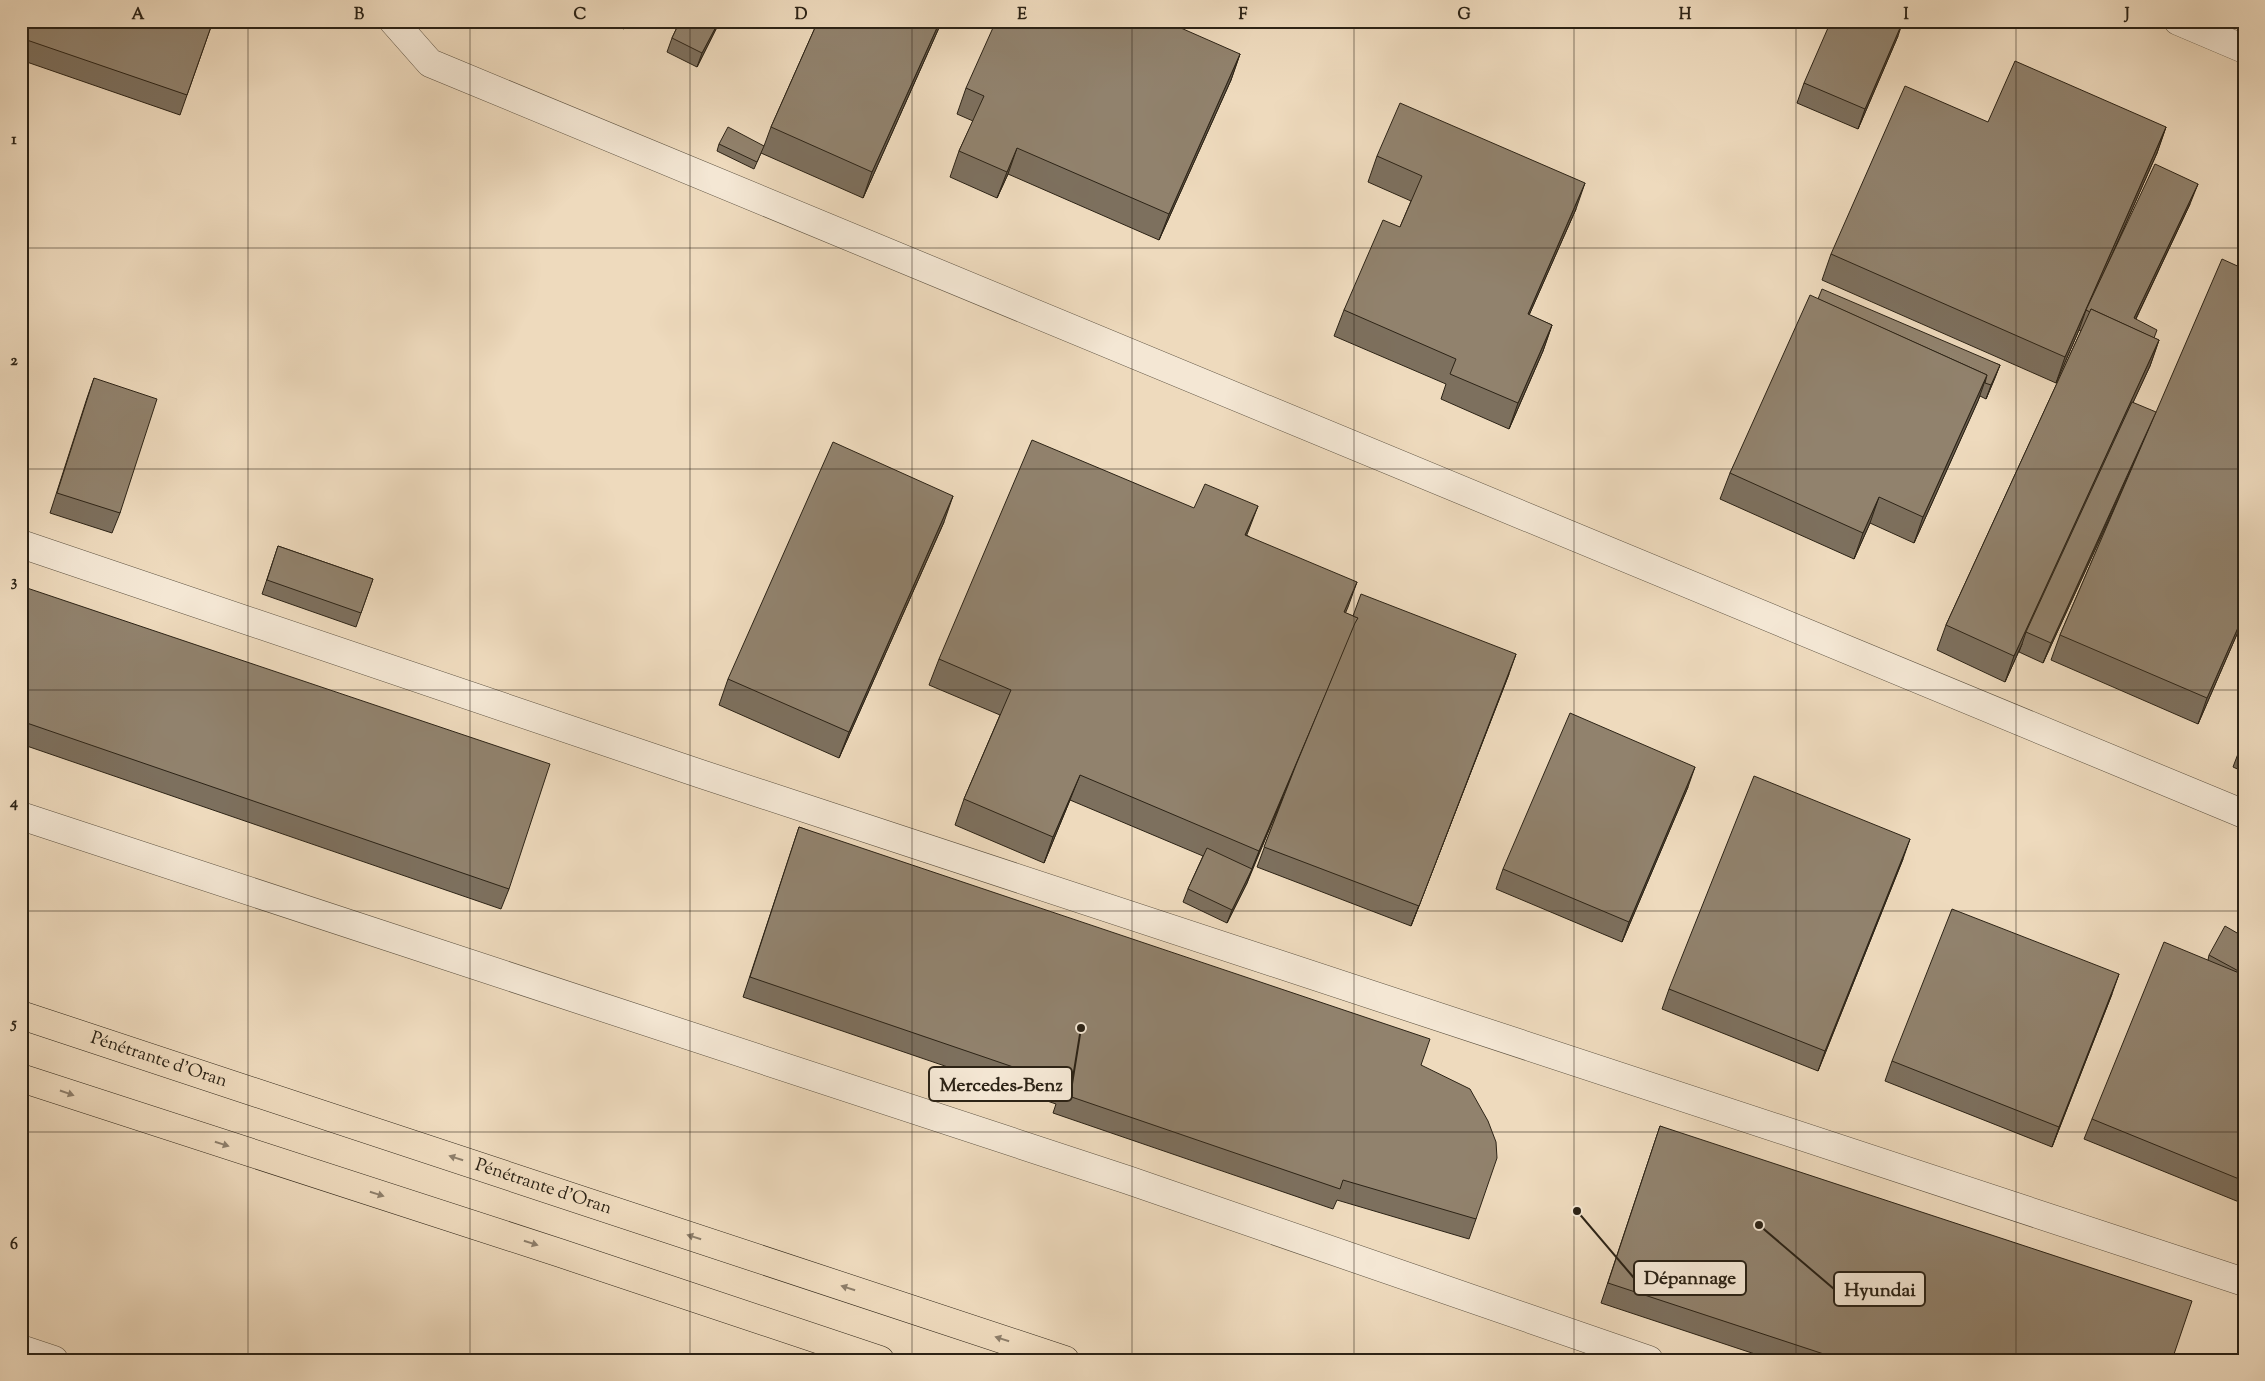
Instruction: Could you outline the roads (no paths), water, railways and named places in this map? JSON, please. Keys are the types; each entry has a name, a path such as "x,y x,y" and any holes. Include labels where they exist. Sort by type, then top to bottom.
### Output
{"highway":[{"name":"Pénétrante d'Oran","path":"21,1014 1065,1360"},
{"path":"21,1078 672,1290 880,1360"}],"street":[{"path":"393,21 430,63 2244,814"},
{"path":"2178,21 2244,49"},
{"path":"21,544 711,777 2244,1282"},
{"path":"21,816 1128,1180 1649,1360"},
{"path":"21,1348 54,1360"}],"place":[{"name":"Mercedes-Benz","path":"1081,1028"},
{"name":"Dépannage","path":"1577,1211"},
{"name":"Hyundai","path":"1759,1225"}]}
